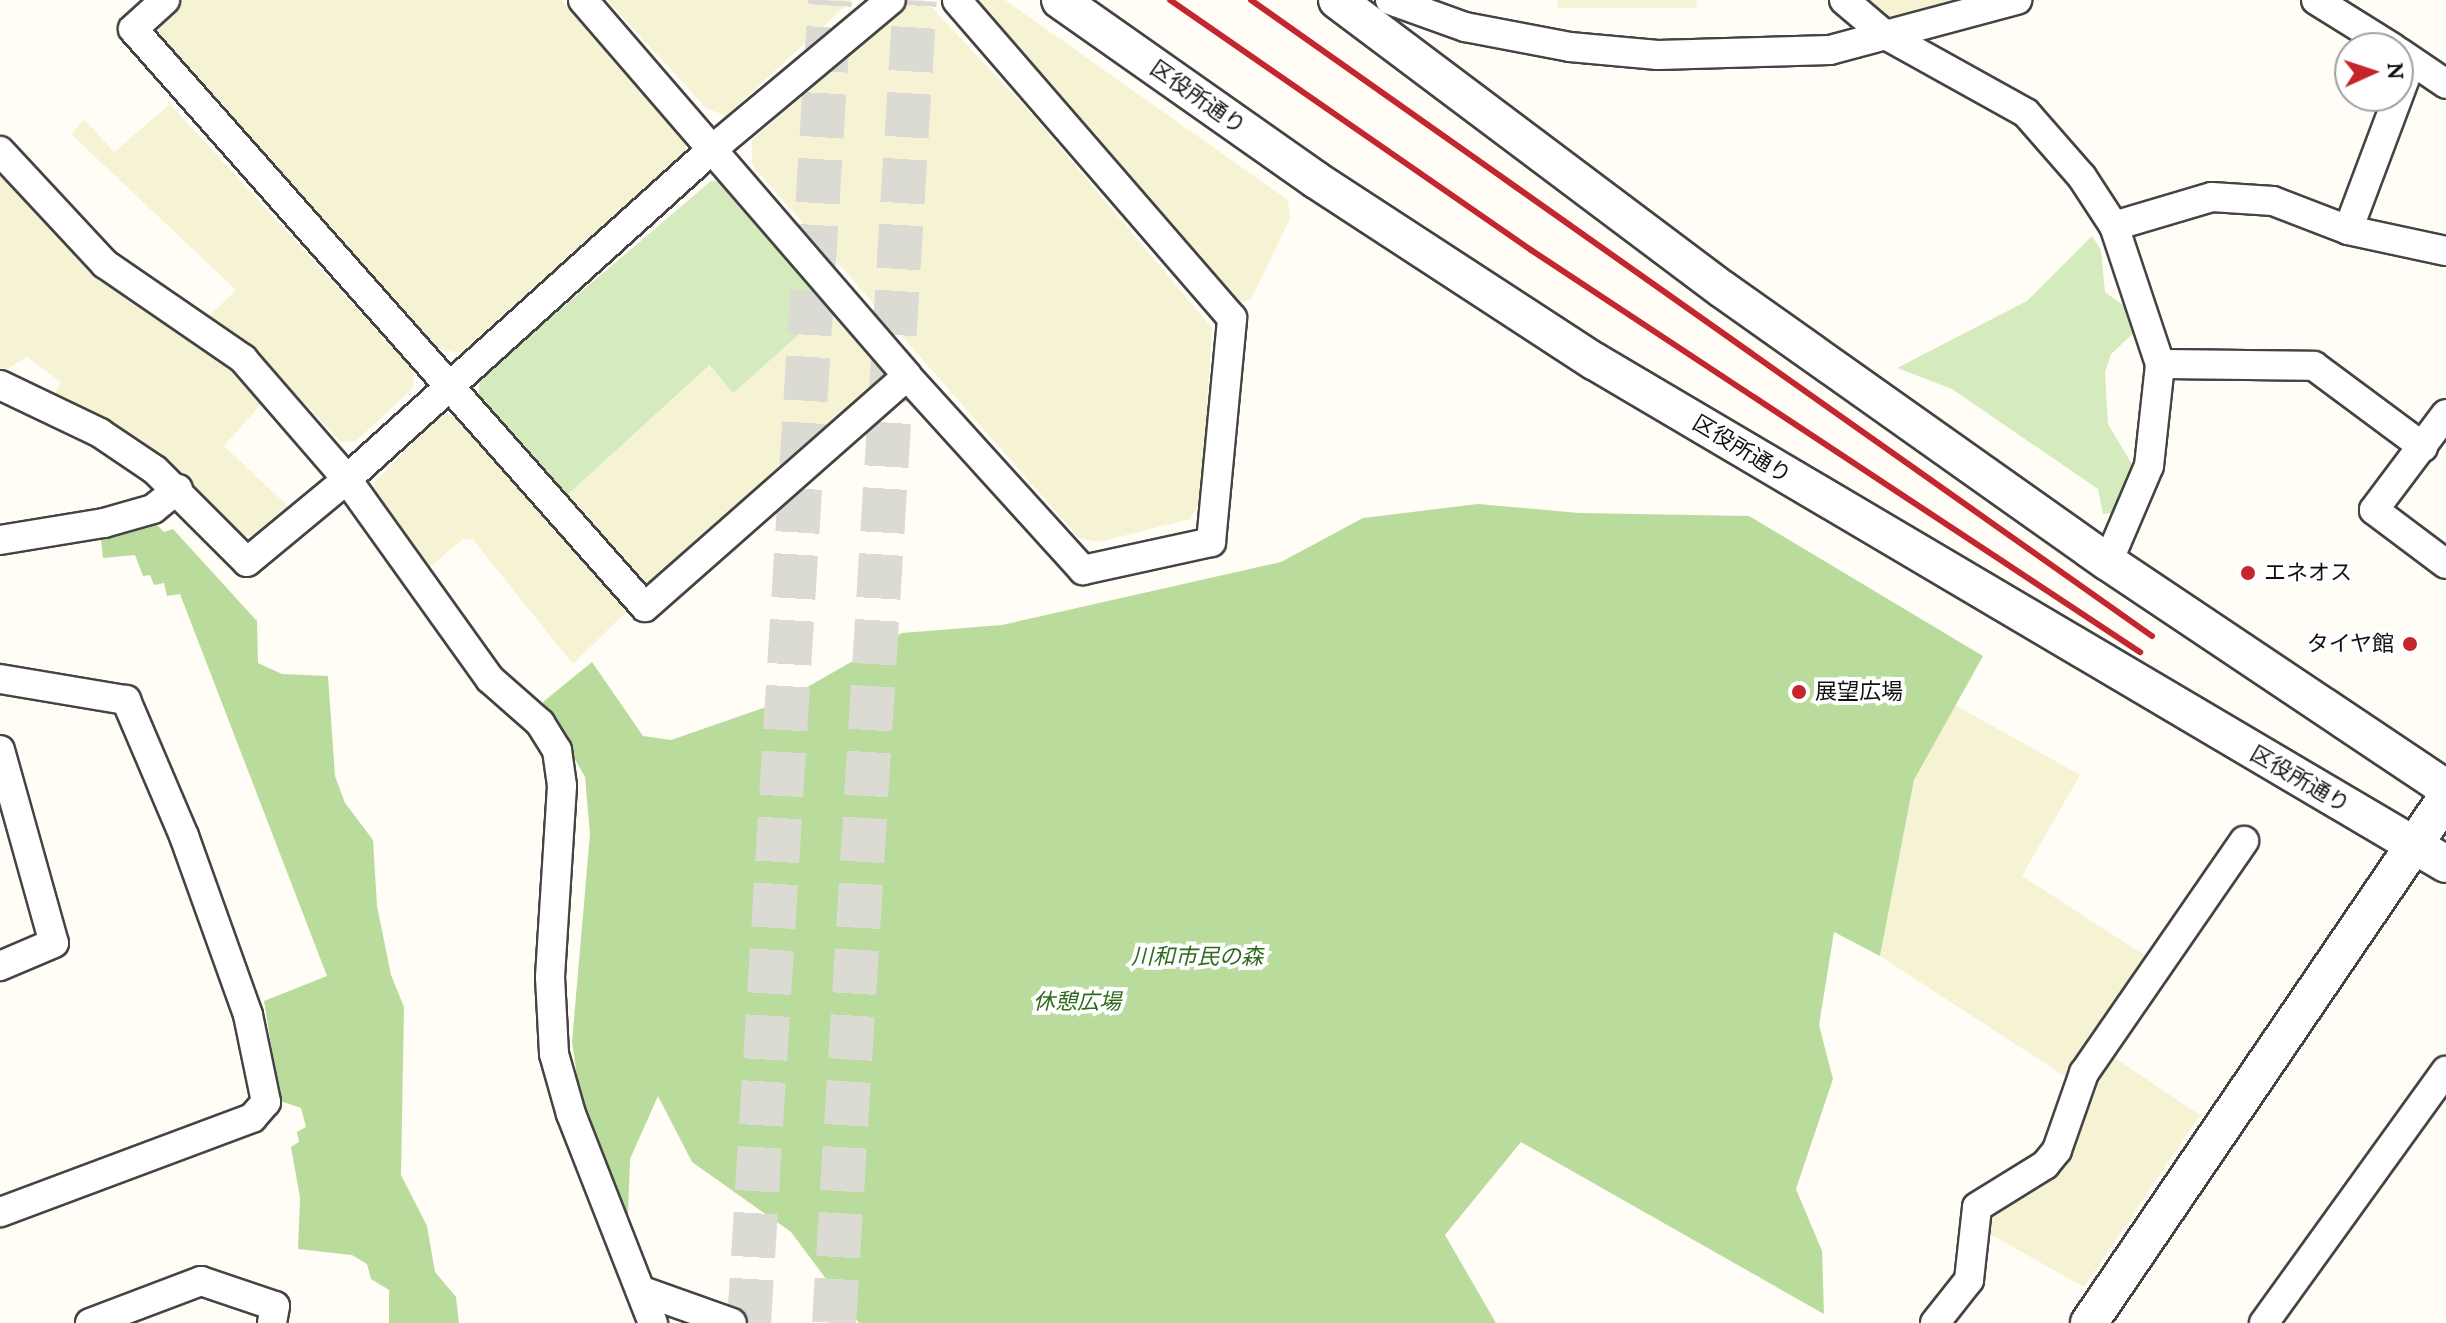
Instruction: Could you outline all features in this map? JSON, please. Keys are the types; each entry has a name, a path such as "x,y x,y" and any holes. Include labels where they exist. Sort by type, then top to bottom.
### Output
{"street":[{"path":"165,0 133,29 645,607 907,376"},
{"path":"583,0 715,147 907,376 1083,570 1211,542 1232,318 957,0"},
{"path":"0,385 100,433 178,489 247,562 450,387 715,147 891,0"},
{"name":"区役所通り","path":"1060,0 1316,180 1594,361 2446,864"},
{"path":"1337,0 1722,289 2108,562 2446,788"},
{"path":"1390,0 1465,27 1570,47 1658,55 1830,50 1865,44 1884,34 2017,0"},
{"path":"1844,0 1884,34 2026,113 2082,177 2114,226 2160,364 2149,466 2108,562"},
{"path":"2316,0 2366,32"},
{"path":"2414,63 2446,84"},
{"path":"2348,230 2384,112"},
{"path":"0,151 105,264 243,359 346,478 490,679 540,723 557,750 562,786 550,977 554,1054 571,1114 645,1292 653,1323"},
{"path":"2114,226 2212,197 2273,201 2348,230 2446,251"},
{"path":"2160,364 2314,366 2423,447"},
{"path":"2446,414 2374,510 2446,564"},
{"path":"0,540 104,523 153,509 178,489"},
{"path":"0,679 126,700 184,836 248,1015 266,1102 252,1118 0,1212"},
{"path":"0,750 54,943 0,966"},
{"path":"2089,1323 2446,798"},
{"path":"1935,1323 1969,1280 1977,1207 2045,1165 2057,1150 2084,1073 2244,841"},
{"path":"2264,1323 2446,1071"},
{"path":"90,1323 201,1281 275,1306 272,1323"},
{"path":"645,1292 732,1323"}],"shaded area":[{"path":"181,0 561,0 685,134 686,152 460,353 438,349 157,35 162,16"},
{"path":"607,0 852,0 726,116 706,108"},
{"path":"925,0 1036,119 1212,328 1201,500 1190,519 1099,542 1079,538 752,165 752,140 910,1"},
{"path":"973,0 1005,0 1288,200 1290,219 1251,299 1241,303"},
{"path":"1558,0 1696,0 1697,8 1557,8"},
{"path":"1860,0 1954,0 1890,18"},
{"path":"170,104 414,371 413,388 356,441 341,442 247,343 209,316 236,290 71,134 84,119 114,152"},
{"path":"0,173 93,269 236,371 263,402 224,446 288,506 259,535 244,536 147,446 53,398 61,382 27,357 0,373"},
{"path":"834,303 885,360 888,378 656,582 638,582 565,497 711,365 733,392"},
{"path":"440,415 456,415 628,610 573,664 473,540 463,539 430,567 374,492 375,482"},
{"path":"1955,705 2080,775 2022,876 2149,958 2072,1081 1880,956 1914,780"},
{"path":"2106,1052 2200,1115 2084,1287 1986,1232 1991,1213 2059,1163"}],"green space":[{"path":"711,181 727,182 834,303 733,393 710,365 565,497 478,400 480,378"},
{"path":"2092,236 2101,250 2105,292 2131,311 2136,331 2111,354 2105,372 2108,424 2133,466 2114,513 2103,514 2098,489 1952,389 1897,368 2027,301"},
{"name":"川和市民の森","path":"1478,504 1579,513 1749,516 1983,656 1914,780 1880,956 1834,932 1819,1025 1833,1079 1796,1189 1822,1251 1824,1314 1521,1142 1445,1235 1496,1323 859,1323 791,1232 692,1162 658,1096 630,1159 628,1215 582,1110 572,1042 590,834 585,777 543,702 592,662 643,736 671,740 781,702 902,633 1002,625 1281,562 1363,518"},
{"path":"156,524 164,532 173,529 257,621 258,663 282,674 328,676 335,776 345,803 373,840 377,906 391,975 404,1007 401,1175 427,1226 435,1272 456,1297 459,1323 389,1323 389,1290 371,1279 367,1264 352,1255 298,1249 300,1198 291,1147 299,1142 297,1132 306,1127 301,1108 280,1101 264,1001 327,976 180,594 167,596 164,583 154,585 150,575 143,576 135,555 103,558 101,540"}],"tunnel":[{"path":"749,1323 830,0"},
{"path":"834,1323 915,0"}],"railway":[{"path":"1170,0 1531,250 2140,652"},
{"path":"1251,0 2152,636"}],"place":[{"name":"エネオス","path":"2248,573"},
{"name":"タイヤ館","path":"2410,644"},
{"name":"展望広場","path":"1799,692"}],"park label":[{"name":"休憩広場","path":"1077,1002"}]}
